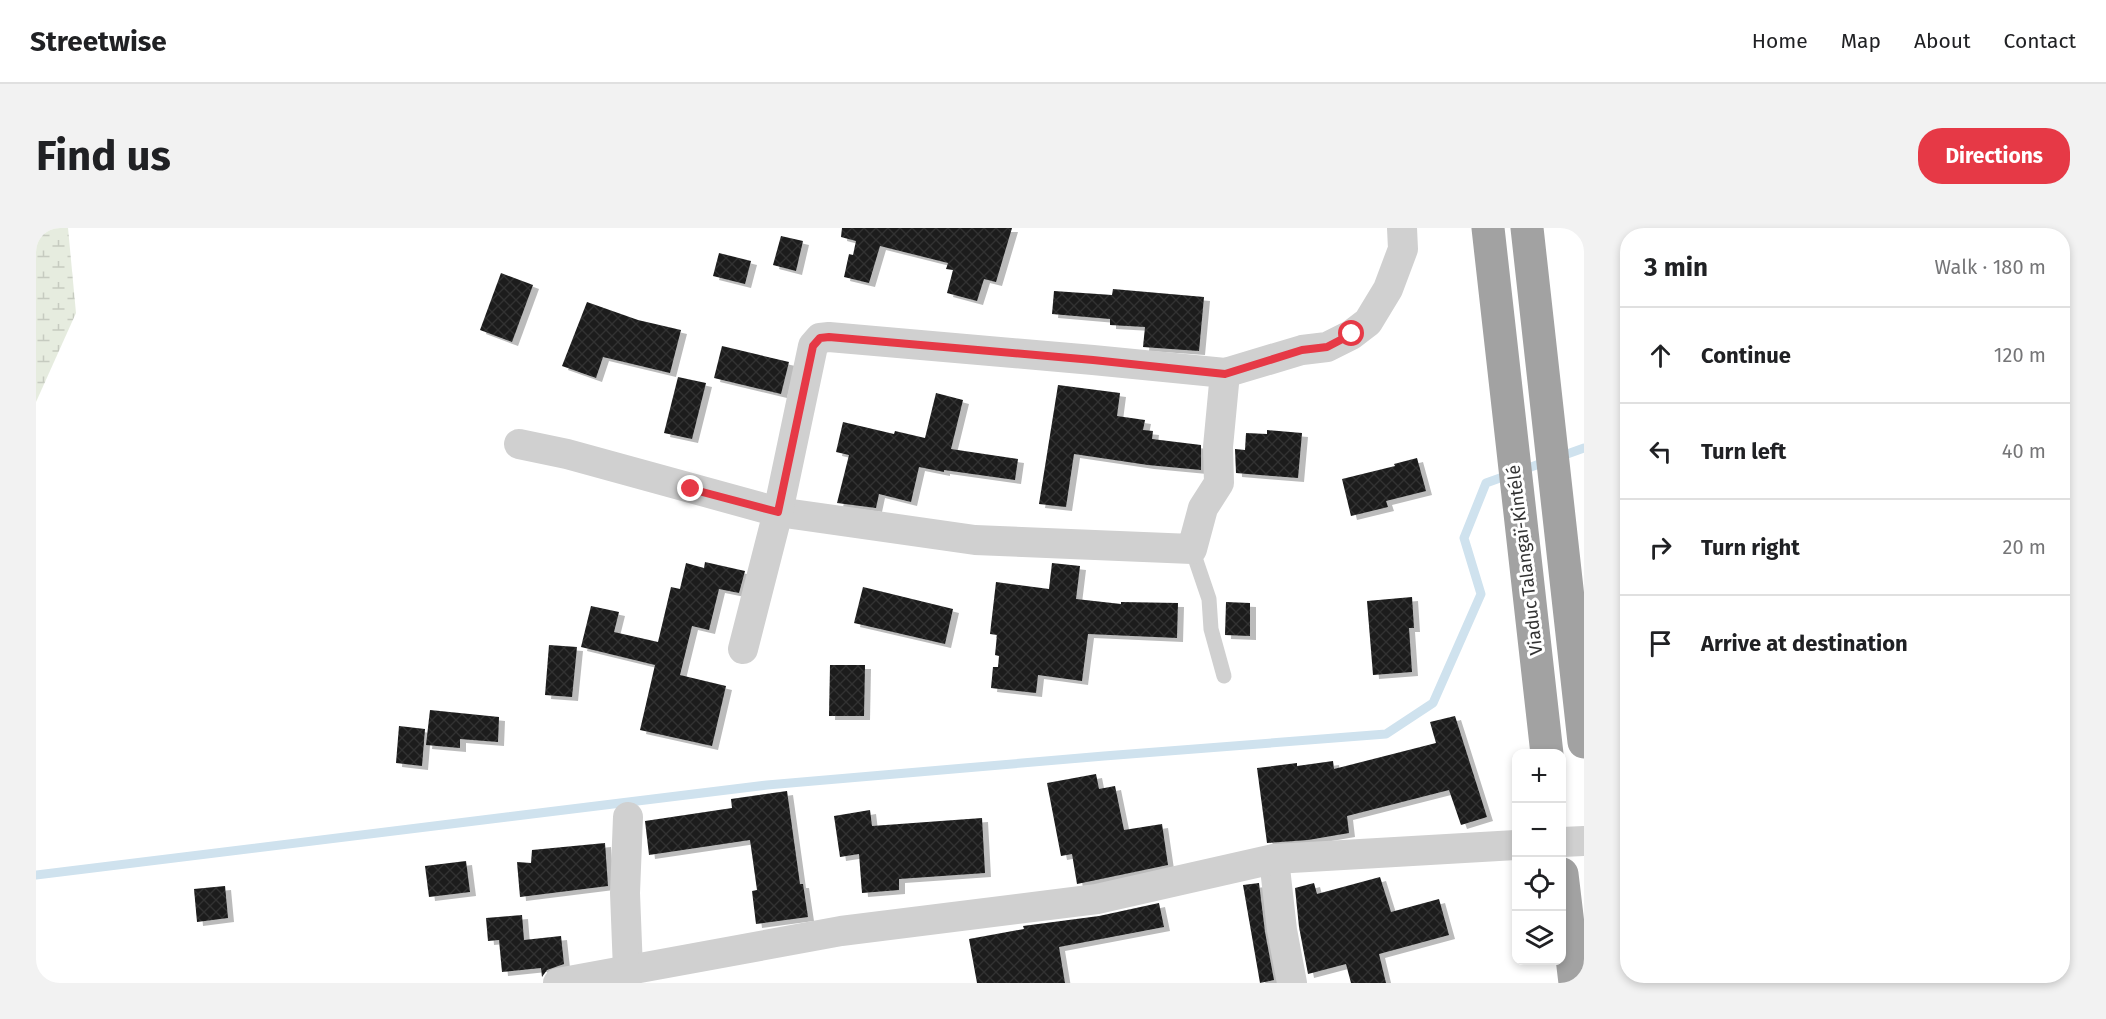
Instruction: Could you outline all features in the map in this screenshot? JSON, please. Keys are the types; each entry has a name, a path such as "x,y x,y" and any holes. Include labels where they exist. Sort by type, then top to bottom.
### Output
{"highway":[{"name":"Viaduc Talangaï-Kintélé","path":"1488,228 1547,749"},
{"name":"Viaduc Talangaï-Kintélé","path":"1527,228 1584,742"},
{"path":"1566,908 1575,983"}],"street":[{"path":"743,650 778,512 813,346 820,338 1093,360 1225,374 1302,350 1327,347 1352,334 1368,322 1388,289 1402,249 1402,228"},
{"path":"519,444 567,454 778,512 975,540 1192,549 1203,508 1219,483 1218,447 1225,374"},
{"path":"628,817 625,893 628,970"},
{"path":"1566,842 1584,841"},
{"path":"558,983 592,979 628,970 841,931 1096,898 1274,859 1512,845"},
{"path":"1274,859 1282,930 1292,983"}],"lane":[{"path":"1192,549 1209,599 1211,629 1224,676"}],"green space":[{"path":"36,228 68,228 76,313 36,402"}],"building":[{"path":"842,228 1012,228 996,282 984,279 977,301 947,293 953,270 946,269 948,263 880,246 869,283 844,277 849,254 853,255 856,241 841,237"},
{"path":"781,236 803,241 796,271 773,265"},
{"path":"719,253 751,261 745,284 713,276"},
{"path":"501,273 533,285 512,342 480,330"},
{"path":"1113,289 1204,297 1199,351 1143,347 1145,327 1110,325 1110,319 1052,314 1054,291 1112,295"},
{"path":"587,302 638,320 681,330 670,373 603,357 596,378 562,366"},
{"path":"722,346 789,362 781,394 714,378"},
{"path":"678,377 706,383 692,439 664,433"},
{"path":"1058,385 1120,393 1117,416 1145,420 1143,430 1153,431 1152,439 1201,445 1201,470 1074,454 1066,507 1039,504"},
{"path":"936,393 963,400 951,449 1018,459 1015,480 919,467 911,502 879,494 876,508 837,503 849,455 836,452 843,422 894,434 895,431 925,438"},
{"path":"1267,430 1302,433 1298,478 1236,473 1235,449 1245,450 1246,433 1267,434"},
{"path":"1417,458 1426,491 1386,501 1388,507 1351,516 1342,479"},
{"path":"705,562 745,571 739,593 719,589 709,630 692,626 680,675 726,686 712,746 640,730 655,665 581,647 591,606 619,612 614,632 658,642 671,587 680,589 686,563 704,568"},
{"path":"1052,563 1080,566 1076,599 1121,604 1121,602 1178,603 1177,638 1088,634 1082,681 1038,675 1036,693 991,688 993,667 998,667 999,656 995,655 997,635 990,634 996,582 1049,589"},
{"path":"863,587 953,609 945,644 854,623"},
{"path":"1412,597 1414,628 1409,628 1412,672 1373,675 1367,601"},
{"path":"1226,602 1250,603 1250,636 1225,635"},
{"path":"549,645 577,647 572,697 545,695"},
{"path":"830,665 865,665 864,716 829,716"},
{"path":"430,710 499,717 498,742 460,739 460,748 426,745"},
{"path":"1455,716 1487,817 1461,825 1449,790 1347,816 1349,833 1308,840 1267,843 1257,768 1333,761 1334,769 1436,743 1430,722"},
{"path":"399,726 425,729 422,766 396,763"},
{"path":"1096,774 1099,789 1115,786 1124,830 1162,824 1168,865 1077,884 1072,854 1061,856 1047,783"},
{"path":"787,791 800,884 803,884 808,917 756,924 752,891 757,890 750,840 649,855 645,821 732,808 731,799"},
{"path":"870,810 872,826 982,818 985,873 899,879 899,890 862,893 859,854 840,857 834,816"},
{"path":"605,843 608,886 520,897 517,862 531,863 532,850"},
{"path":"466,861 470,892 429,897 425,866"},
{"path":"1380,877 1391,912 1439,899 1449,935 1379,954 1386,983 1351,983 1346,964 1308,974 1299,927 1295,888 1314,883 1317,894"},
{"path":"1259,883 1274,980 1260,983 1243,885"},
{"path":"225,886 228,918 197,922 194,889"},
{"path":"1159,903 1164,927 1059,947 1065,983 977,983 969,939 1024,929 1023,926 1099,916"},
{"path":"522,915 524,940 561,936 564,964 547,970 542,977 541,968 502,972 499,940 488,941 486,918"}],"waterway":[{"path":"36,875 767,785 1386,734 1433,703 1481,594 1464,538 1486,483 1584,448"}],"route":[{"path":"691,489 778,512 813,346 820,338 1093,360 1225,374 1302,350 1327,347 1352,334"}]}
